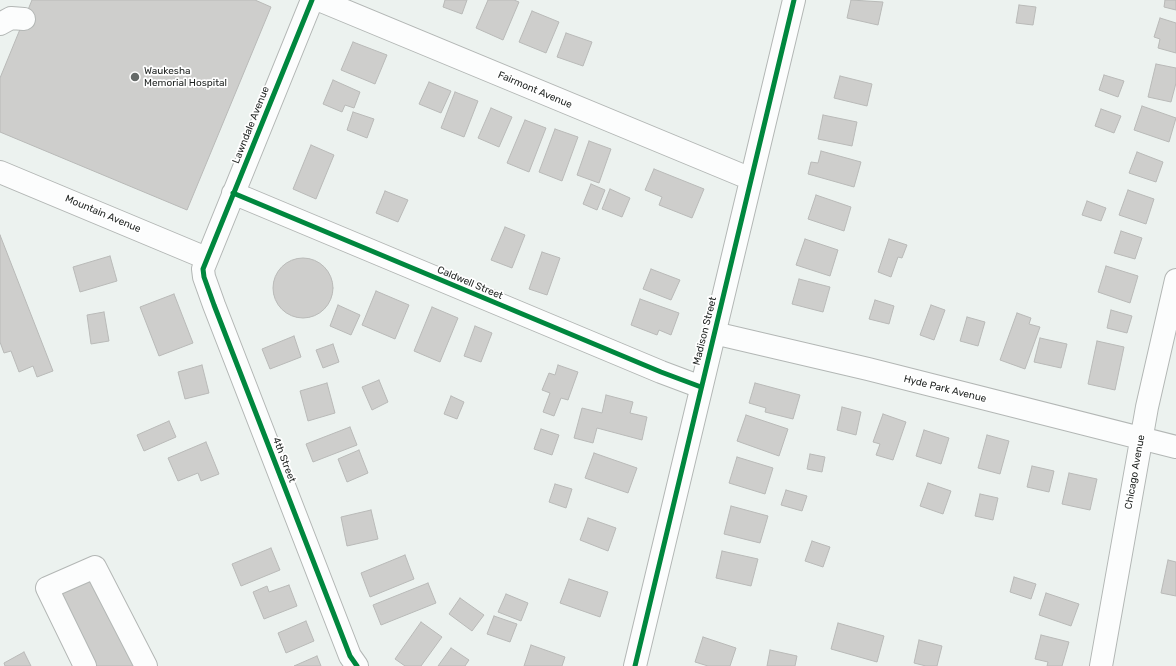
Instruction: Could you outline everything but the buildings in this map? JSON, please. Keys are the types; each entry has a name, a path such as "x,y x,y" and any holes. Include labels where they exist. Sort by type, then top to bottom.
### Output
{"street":[{"path":"0,23 10,0"},
{"name":"Lawndale Avenue","path":"206,258 312,0"},
{"name":"Fairmont Avenue","path":"319,0 751,179"},
{"name":"Madison Street","path":"635,666 794,0"},
{"path":"0,23 11,18 24,19"},
{"name":"Mountain Avenue","path":"0,172 206,258"},
{"name":"Caldwell Street","path":"233,192 661,372 701,387"},
{"name":"4th Street","path":"206,258 203,269 204,276 214,306 350,656 357,666"},
{"name":"Chicago Avenue","path":"1101,666 1141,439 1176,280"},
{"name":"Hyde Park Avenue","path":"714,333 868,369 1176,447"},
{"path":"85,666 47,588 95,567 146,666"}],"cycle path":[{"path":"312,0 203,269 204,277 214,305 350,656 357,666"},
{"path":"635,666 794,0"},
{"path":"233,193 661,372 701,387"}],"place":[{"name":"Waukesha Memorial Hospital","path":"135,77"}]}
